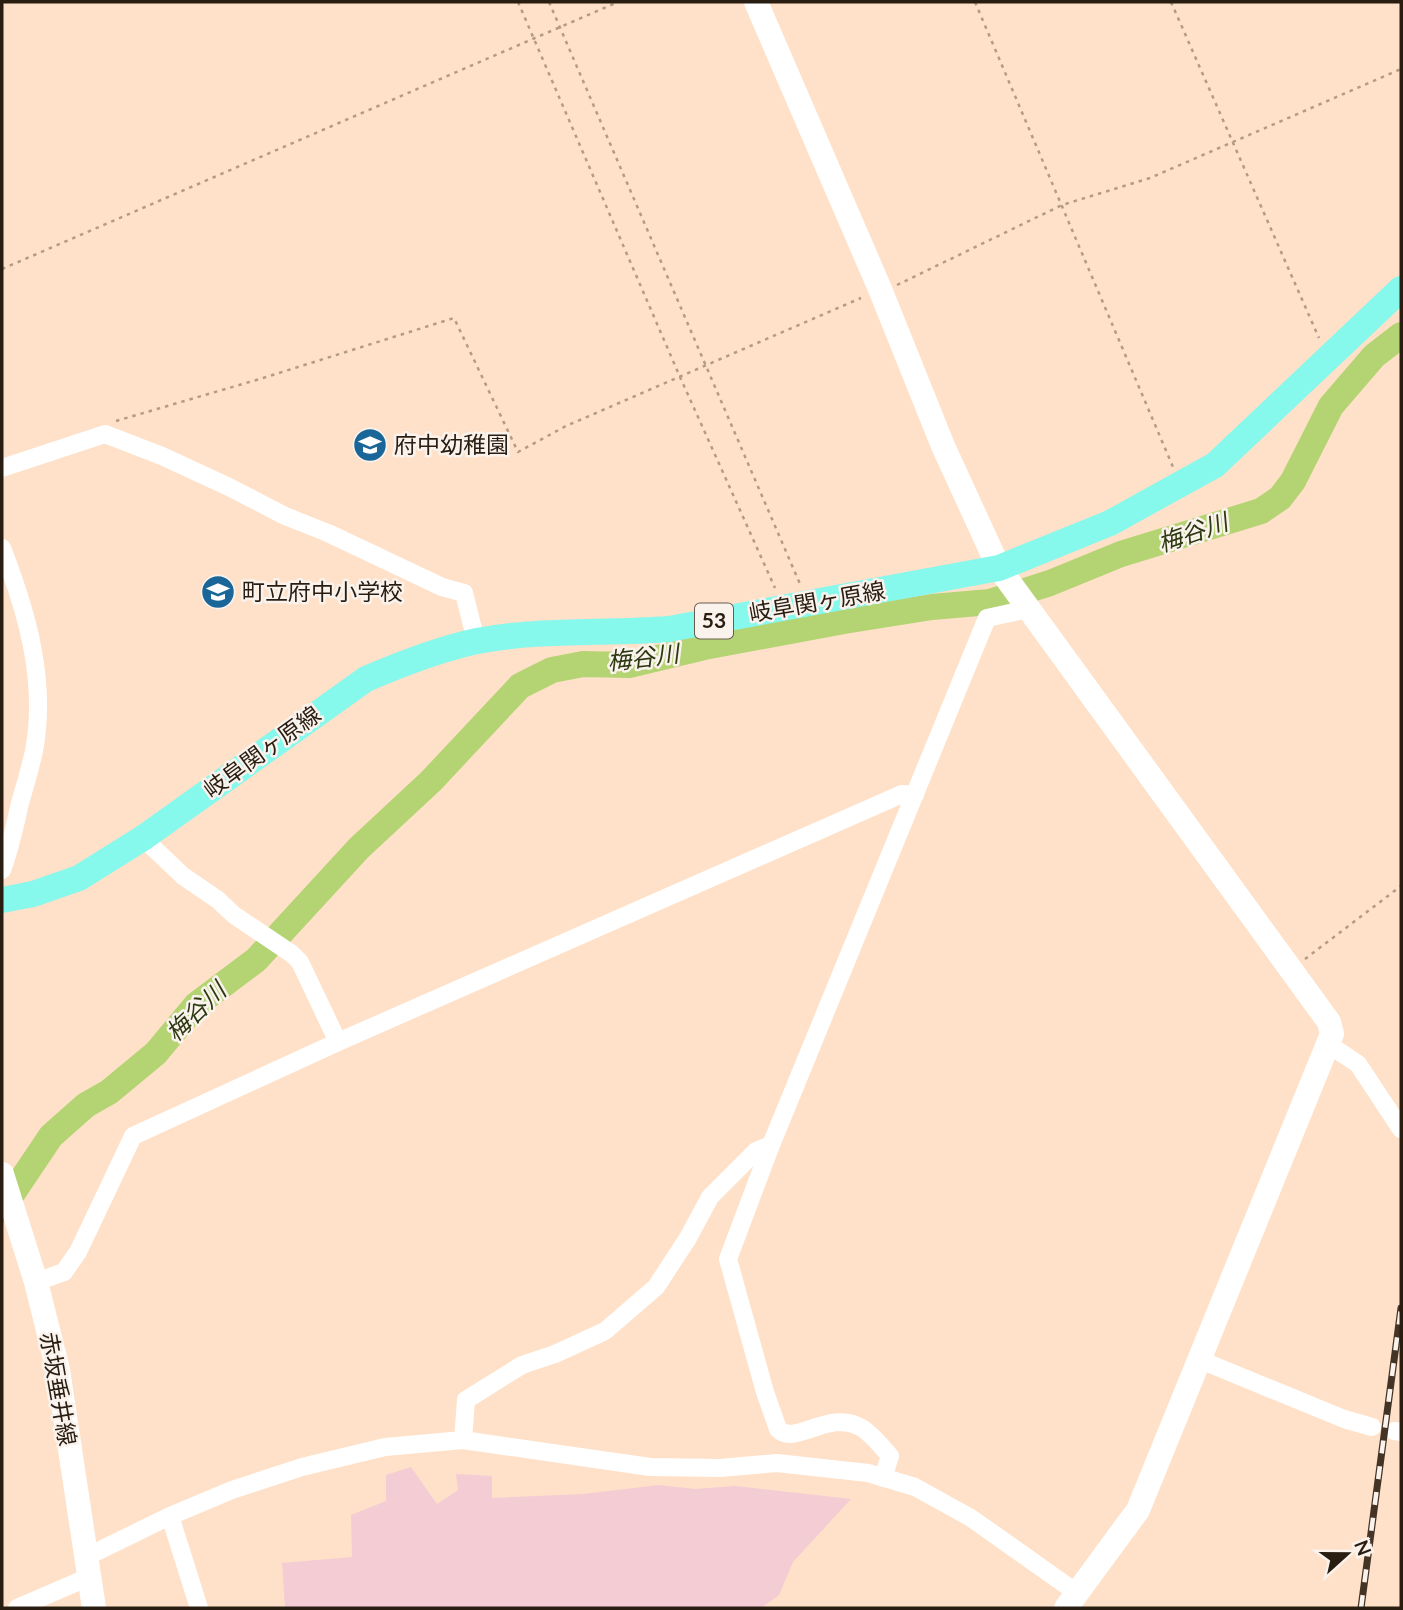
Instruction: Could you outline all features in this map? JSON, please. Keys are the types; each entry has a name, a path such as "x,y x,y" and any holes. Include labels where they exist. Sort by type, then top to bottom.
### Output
{"main road":[{"name":"岐阜関ヶ原線","path":"2,900 33,894 79,878 143,838 366,679 400,665 476,641 526,635 669,629 796,606 1003,575 1110,523 1216,465 1401,289"}],"street":[{"path":"17,1608 170,1516 232,1489 302,1467 385,1447 463,1440 650,1467 720,1468 777,1463 846,1470 883,1478 915,1487 971,1518 1072,1601 1138,1510 1332,1034 1329,1022 1003,575 943,446 880,289 756,2"},
{"path":"2,468 105,434 207,477 285,516 328,533 442,587 464,593 476,641"},
{"path":"2,548 17,588 32,644 37,679 34,751 2,870"},
{"path":"883,1478 890,1456 861,1428 846,1423 829,1423 793,1436 778,1429 728,1259 771,1145 987,618 1025,606"},
{"path":"36,1282 64,1272 71,1262 133,1136 338,1042 902,794 915,795"},
{"path":"143,838 183,876 300,962 338,1042"},
{"path":"1328,1044 1357,1064 1401,1129"},
{"path":"463,1440 466,1400 522,1364 555,1354 605,1331 656,1287 688,1238 710,1197 756,1151 771,1145"},
{"name":"赤坂垂井線","path":"2,1174 36,1282 58,1370 94,1608"},
{"path":"1198,1359 1344,1419 1372,1427"},
{"path":"170,1516 199,1608"}],"path":[{"path":"518,2 680,377 796,606"},
{"path":"549,2 705,366 796,606"},
{"path":"2,269 618,2"},
{"path":"975,2 1181,486"},
{"path":"1171,2 1327,357"},
{"path":"105,434 114,422 454,318 518,452 566,426 880,289 905,282 1062,205 1150,178 1401,69"},
{"path":"1291,969 1401,886"}],"shaded area":[{"path":"411,1467 437,1504 458,1490 456,1474 492,1476 492,1498 583,1494 659,1485 695,1489 735,1486 851,1499 793,1562 779,1595 761,1608 285,1608 282,1563 352,1557 351,1515 386,1501 386,1475"}],"waterway":[{"name":"梅谷川","path":"2,1209 51,1136 86,1105 109,1092 156,1053 196,1005 256,960 359,848 431,781 520,686 552,670 583,664 629,665 704,647 844,621 932,607 990,602 1050,583 1121,554 1261,511 1280,498 1293,481 1331,406 1374,356 1401,335"}],"railway":[{"path":"1361,1608 1401,1308"}],"place":[{"name":"府中幼稚園","path":"370,445"},
{"name":"町立府中小学校","path":"218,592"}]}
